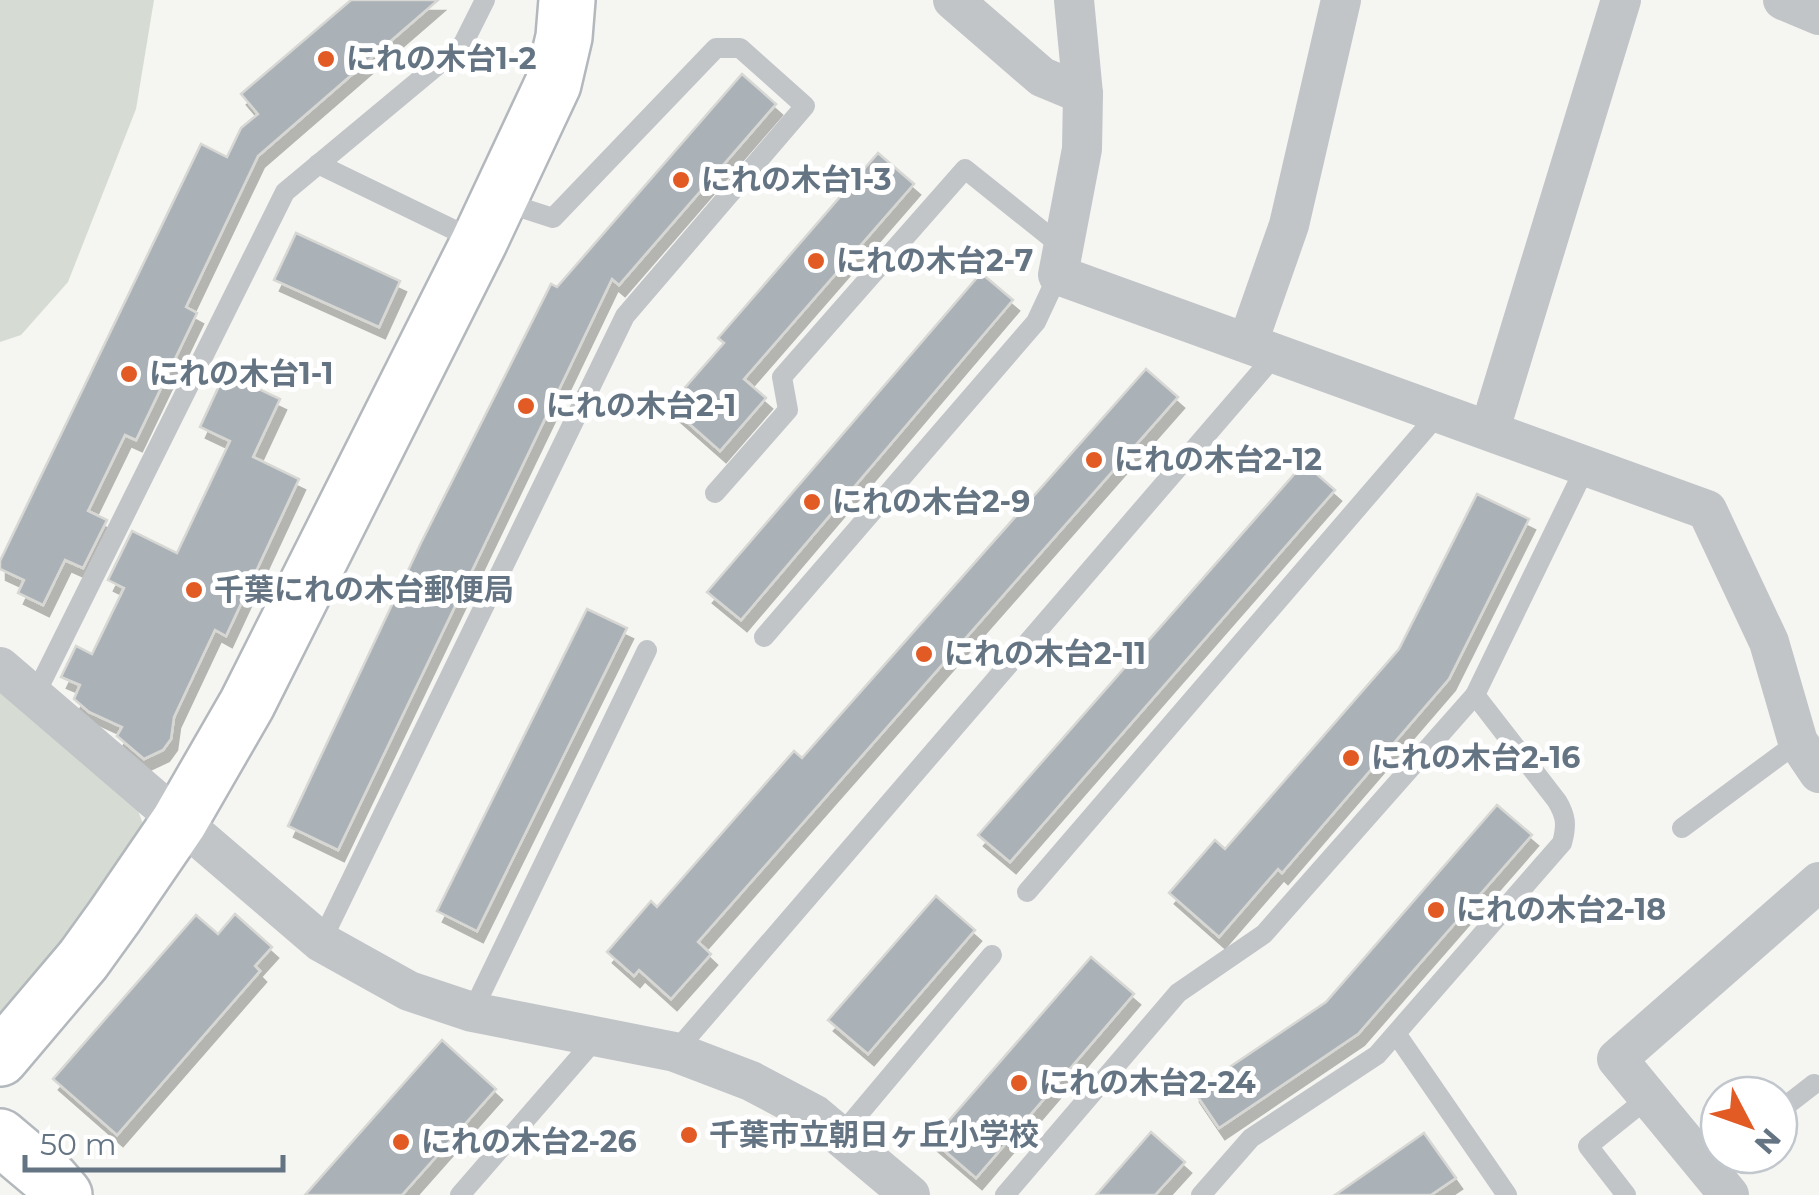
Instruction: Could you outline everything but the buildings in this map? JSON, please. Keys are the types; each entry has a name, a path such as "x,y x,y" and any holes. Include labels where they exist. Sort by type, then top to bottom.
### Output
{"street":[{"path":"0,1058 82,960 179,822 247,704 554,84 567,0"},
{"path":"953,0 1042,77 1083,94"},
{"path":"1074,0 1083,94 1082,149 1062,262 1262,348 1707,510 1768,642 1808,758"},
{"path":"1262,348 1340,0"},
{"path":"1490,429 1621,0"},
{"path":"1783,0 1819,16"},
{"path":"0,667 321,942 409,991 472,1012 675,1052 790,1101 841,1135 910,1195"},
{"path":"1699,1152 1618,1059 1819,882"},
{"path":"0,1137 64,1195"}],"lane":[{"path":"34,697 285,192 463,44 485,0"},
{"path":"318,164 488,221 552,218 716,48 740,48 805,106 625,316 321,942"},
{"path":"716,493 788,410 782,377 966,169 1062,262 1036,322 764,637"},
{"path":"675,1052 1262,348"},
{"path":"1026,892 1440,412"},
{"path":"1004,1195 1178,993 1264,934 1474,694 1586,466"},
{"path":"472,1012 647,650"},
{"path":"1201,1195 1250,1138 1377,1056 1562,842 1566,827 1557,800 1474,694"},
{"path":"1682,828 1808,758"},
{"path":"841,1135 992,955"},
{"path":"1397,1035 1507,1195"},
{"path":"460,1195 598,1036"},
{"path":"1799,1095 1814,1084"},
{"path":"1626,1195 1588,1146 1649,1098"}],"shaded area":[{"path":"0,0 154,0 136,109 68,282 21,335 0,342"},
{"path":"0,687 136,805 150,843 0,1025"}],"place":[{"name":"にれの木台1-2","path":"326,59"},
{"name":"にれの木台1-3","path":"681,180"},
{"name":"にれの木台2-7","path":"816,261"},
{"name":"にれの木台1-1","path":"129,374"},
{"name":"にれの木台2-1","path":"526,406"},
{"name":"にれの木台2-12","path":"1094,460"},
{"name":"にれの木台2-9","path":"812,502"},
{"name":"千葉にれの木台郵便局","path":"194,590"},
{"name":"にれの木台2-11","path":"924,654"},
{"name":"にれの木台2-16","path":"1351,758"},
{"name":"にれの木台2-18","path":"1436,910"},
{"name":"にれの木台2-24","path":"1019,1083"},
{"name":"千葉市立朝日ヶ丘小学校","path":"689,1135"},
{"name":"にれの木台2-26","path":"401,1142"}]}
